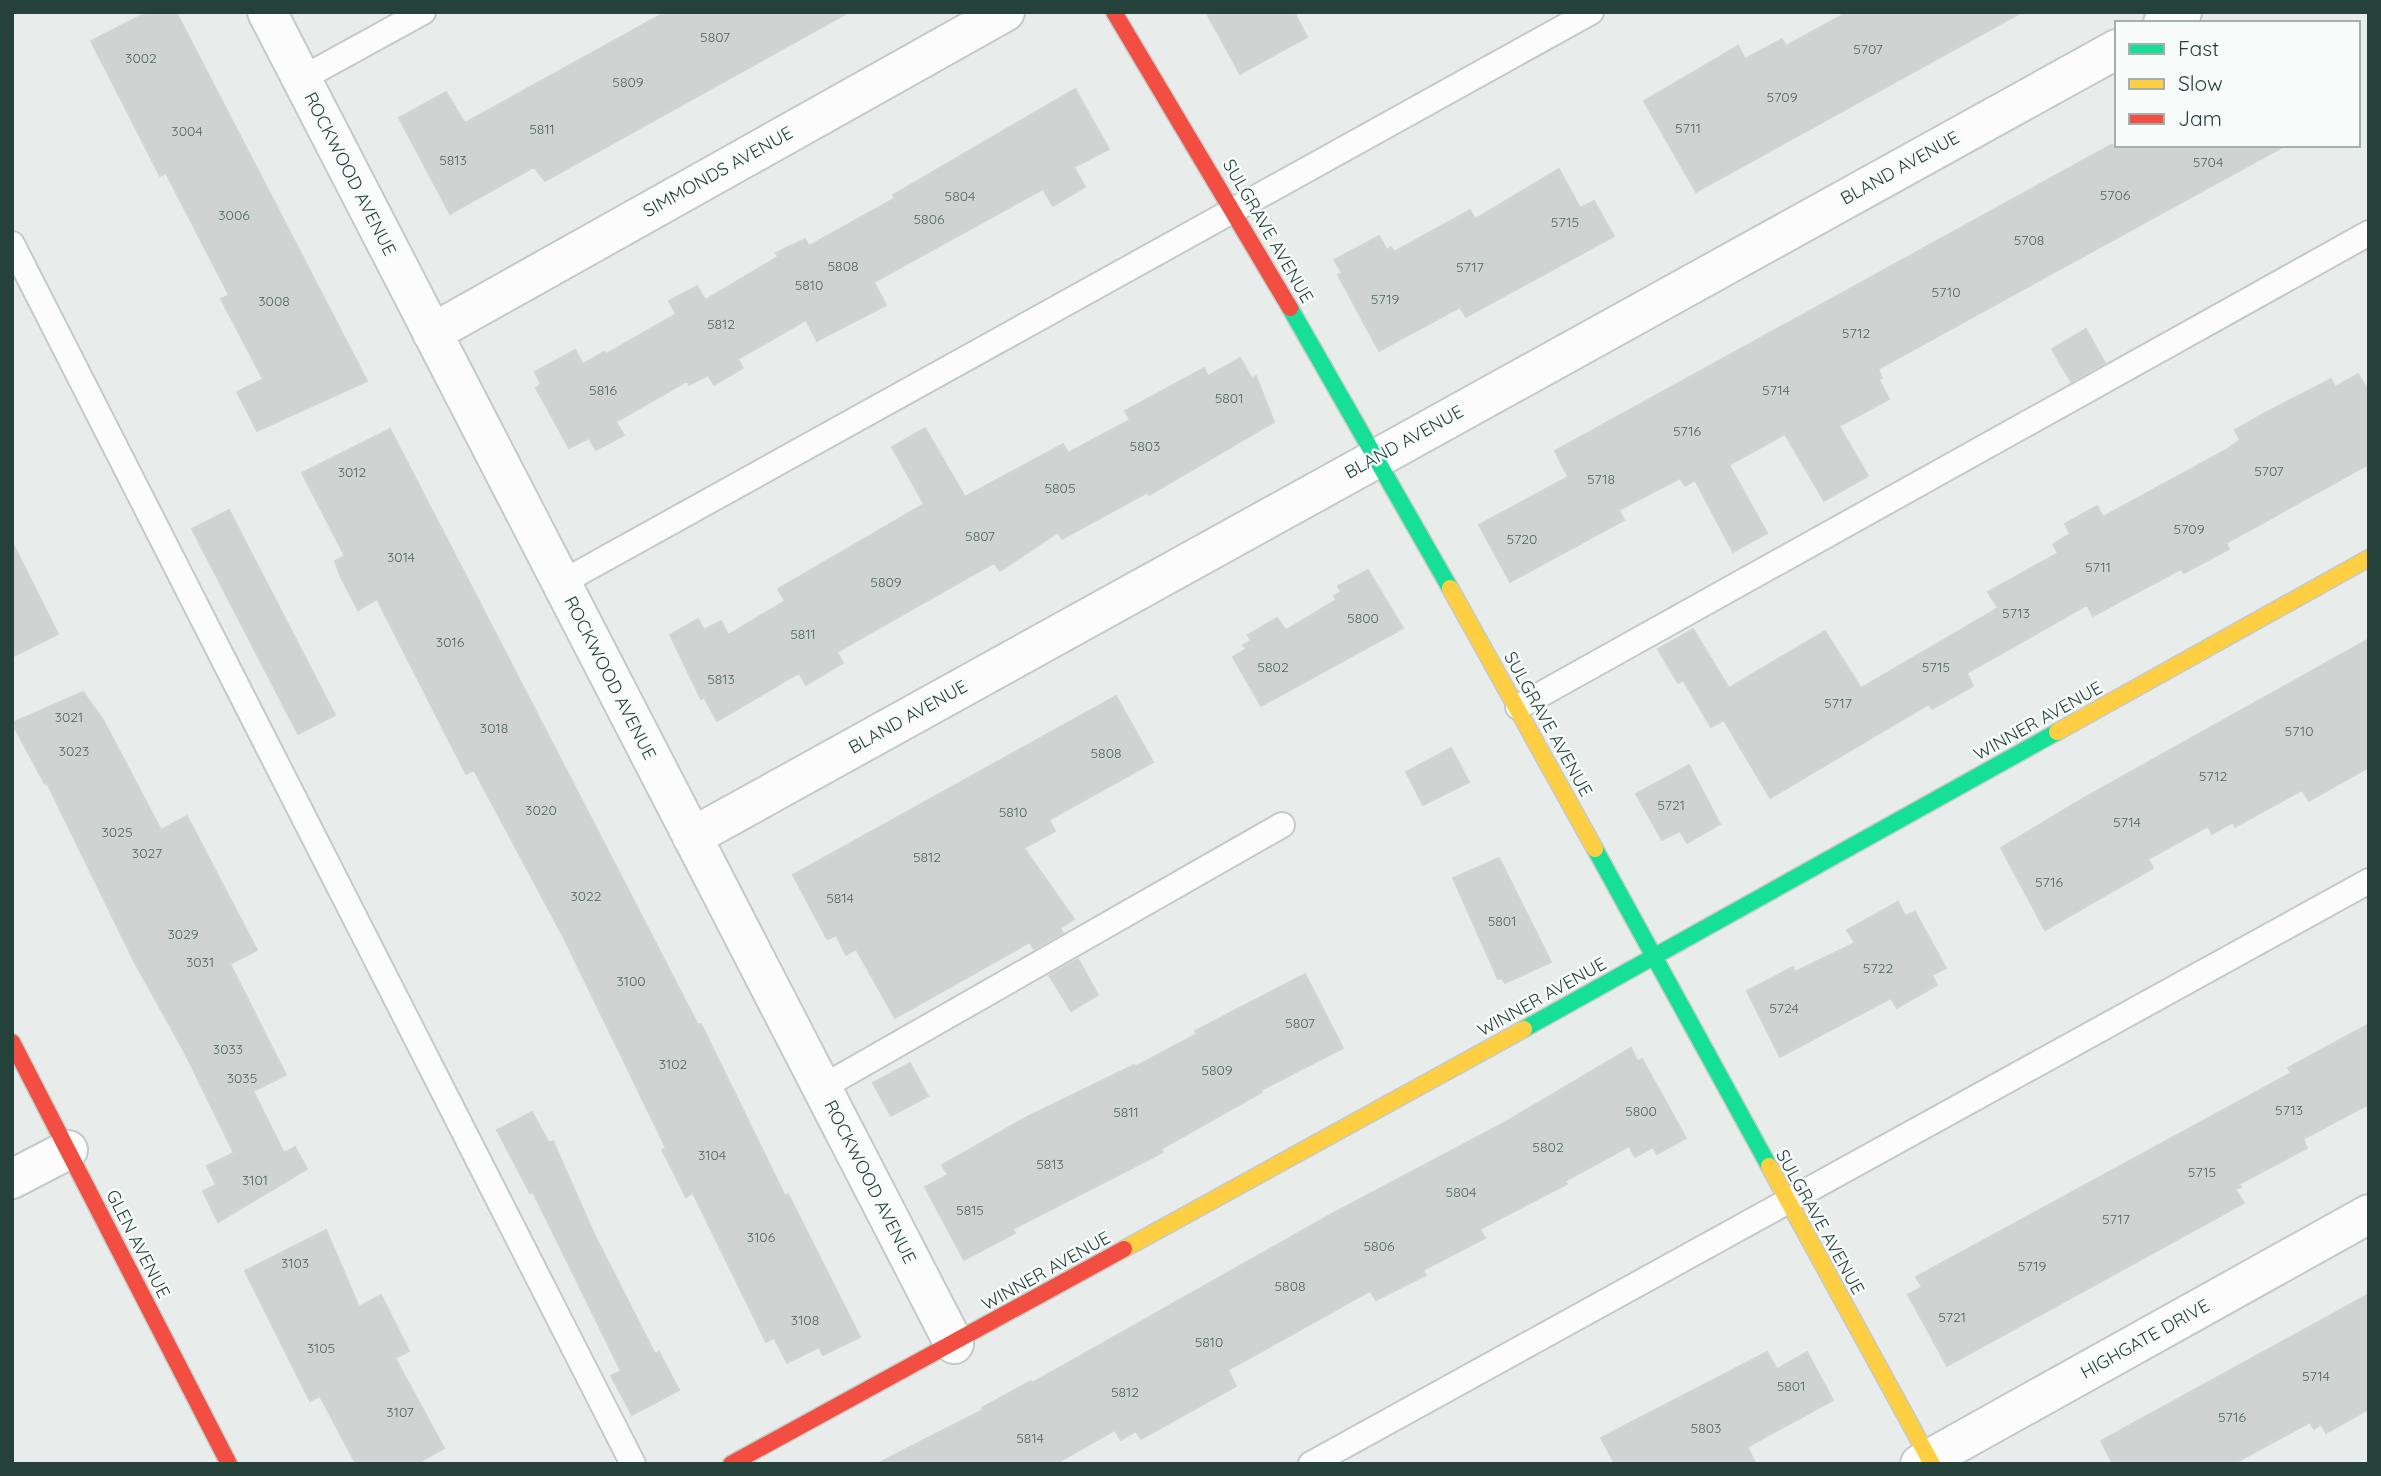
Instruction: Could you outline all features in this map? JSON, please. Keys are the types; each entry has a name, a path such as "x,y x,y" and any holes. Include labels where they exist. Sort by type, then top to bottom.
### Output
{"street":[{"name":"ROCKWOOD AVENUE","path":"267,12 954,1344"},
{"name":"SIMMONDS AVENUE","path":"432,332 1005,12"},
{"name":"SULGRAVE AVENUE","path":"1114,12 1234,210 1518,707 1927,1462"},
{"path":"2166,21 2182,12"},
{"name":"BLAND AVENUE","path":"692,837 2115,49"},
{"name":"WINNER AVENUE","path":"731,1464 1653,958 2369,558"},
{"name":"GLEN AVENUE","path":"12,1042 229,1464"},
{"path":"12,1179 68,1150"},
{"name":"HIGHGATE DRIVE","path":"1927,1462 2369,1214"}],"lane":[{"path":"302,79 423,12"},
{"path":"561,583 1591,12"},
{"path":"1518,707 2369,233"},
{"path":"12,244 633,1464"},
{"path":"821,1088 1282,825"},
{"path":"1311,1464 2369,881"}],"building":[{"path":"148,12 176,12 367,381 257,431 237,392 263,379 221,299 229,295 166,173 160,176 91,41"},
{"path":"666,12 849,12 545,181 534,167 450,214 399,118 446,92 465,123"},
{"path":"1206,12 1294,12 1307,37 1240,74"},
{"path":"1848,12 2022,12 1696,192 1644,101 1738,46 1745,59 1782,39 1786,46"},
{"path":"1075,89 1109,149 1074,167 1085,187 1053,206 1043,189 874,282 886,305 817,341 806,320 738,359 743,368 714,385 708,375 689,385 687,381 616,422 624,435 596,450 589,438 569,448 536,388 541,384 535,372 575,350 583,364 604,352 606,354 676,314 669,301 697,286 705,300 778,257 776,253 805,239 809,246 895,198 893,195"},
{"path":"2111,145 2282,147 1878,369 1882,378 1879,380 1889,399 1839,426 1868,476 1824,501 1785,434 1729,465 1767,533 1733,552 1695,480 1685,486 1680,478 1619,510 1624,520 1510,582 1479,525 1568,477 1555,451"},
{"path":"1559,169 1580,208 1594,201 1614,236 1466,317 1460,307 1379,351 1338,275 1342,273 1334,260 1379,236 1387,250 1391,247 1394,252 1470,210 1475,219"},
{"path":"2086,329 2105,363 2071,382 2052,349"},
{"path":"1240,358 1252,379 1256,376 1274,422 1149,495 1148,492 1062,539 1058,532 1000,571 994,563 837,652 843,663 806,685 799,673 717,721 704,697 701,699 670,635 698,619 704,630 721,621 728,635 785,601 778,589 924,504 892,447 925,428 965,497 1063,444 1068,453 1130,420 1125,411 1204,368 1208,376"},
{"path":"2358,374 2369,392 2369,464 2226,543 2229,549 2184,573 2181,569 2093,616 2087,605 1967,673 1973,686 1932,709 1929,704 1770,798 1724,720 1711,727 1683,680 1678,683 1658,649 1693,629 1729,688 1825,631 1861,688 1998,608 1988,592 2058,553 2053,544 2070,534 2065,524 2097,506 2103,517 2226,450 2240,440 2235,430 2267,412 2331,379 2335,387"},
{"path":"390,429 698,1025 701,1024 785,1196 788,1194 860,1337 823,1355 819,1347 787,1363 774,1338 766,1342 693,1193 686,1197 662,1150 666,1148 564,938 474,770 466,774 377,599 358,610 335,561 345,556 302,473"},
{"path":"229,510 335,715 298,734 192,529"},
{"path":"12,542 58,634 12,657"},
{"path":"1368,570 1403,628 1261,706 1233,657 1246,649 1243,645 1251,641 1248,635 1277,618 1286,630 1336,600 1334,596 1341,592 1338,586"},
{"path":"2369,639 2369,767 2309,801 2302,790 2235,827 2233,822 2212,834 2208,826 2148,859 2153,868 2045,930 2001,848 2082,799"},
{"path":"83,692 102,718 161,830 187,816 257,950 230,964 286,1075 253,1091 284,1153 295,1147 307,1169 218,1222 203,1191 216,1185 207,1166 234,1153 185,1053 135,963 47,783 45,784 12,723"},
{"path":"1116,696 1153,762 1049,820 1055,831 1024,848 1074,919 1060,928 1063,933 1034,949 1030,942 895,1018 856,949 846,955 836,935 828,939 826,937 793,875"},
{"path":"1451,748 1469,782 1423,805 1406,772"},
{"path":"1689,765 1720,824 1687,843 1680,831 1662,840 1636,794"},
{"path":"1499,858 1551,962 1505,983 1502,978 1498,979 1453,878"},
{"path":"1898,902 1905,916 1915,912 1946,968 1932,975 1937,985 1897,1008 1891,998 1780,1057 1747,991 1793,967 1795,972 1855,943 1847,930"},
{"path":"1078,959 1098,995 1071,1011 1049,975"},
{"path":"1305,974 1343,1048 1261,1090 1262,1092 1161,1149 1163,1152 1013,1229 1015,1233 964,1260 925,1187 948,1175 942,1165 1023,1119 1134,1065 1135,1067 1197,1034 1195,1031"},
{"path":"2369,1024 2369,1104 2303,1139 2307,1148 2239,1184 2241,1187 2235,1189 2244,1203 1947,1366 1908,1295 1922,1287 1916,1277 2291,1073 2288,1068"},
{"path":"1631,1048 1638,1062 1642,1059 1686,1138 1657,1154 1653,1147 1635,1157 1629,1146 1565,1181 1567,1184 1480,1229 1485,1238 1423,1270 1426,1275 1376,1300 1370,1291 1228,1370 1236,1386 1141,1439 1136,1431 1121,1440 1115,1430 1055,1464 877,1464 983,1410 982,1408 1031,1381 1032,1383 1330,1215 1502,1124"},
{"path":"910,1063 928,1096 891,1116 873,1083"},
{"path":"532,1112 549,1143 553,1141 594,1234 655,1354 659,1352 679,1390 632,1415 611,1376 621,1371 533,1192 530,1193 497,1130"},
{"path":"326,1230 359,1307 381,1295 409,1351 395,1358 444,1448 416,1464 356,1464 320,1396 310,1401 245,1271"},
{"path":"2369,1294 2369,1409 2326,1433 2321,1424 2314,1429 2310,1422 2233,1464 2113,1464 2101,1441"},
{"path":"1767,1352 1777,1369 1807,1352 1833,1400 1747,1447 1756,1464 1615,1464 1601,1438"}],"traffic: fast":[{"path":"1290,308 1450,588"},
{"path":"1524,1029 2057,732"},
{"path":"1595,849 1769,1166"}],"traffic: slow":[{"path":"2057,732 2369,558"},
{"path":"1450,588 1595,849"},
{"path":"1124,1249 1524,1029"},
{"path":"1769,1166 1932,1464"}],"traffic: jam":[{"path":"1114,12 1290,308"},
{"path":"12,1042 229,1464"},
{"path":"731,1464 1124,1249"}]}
